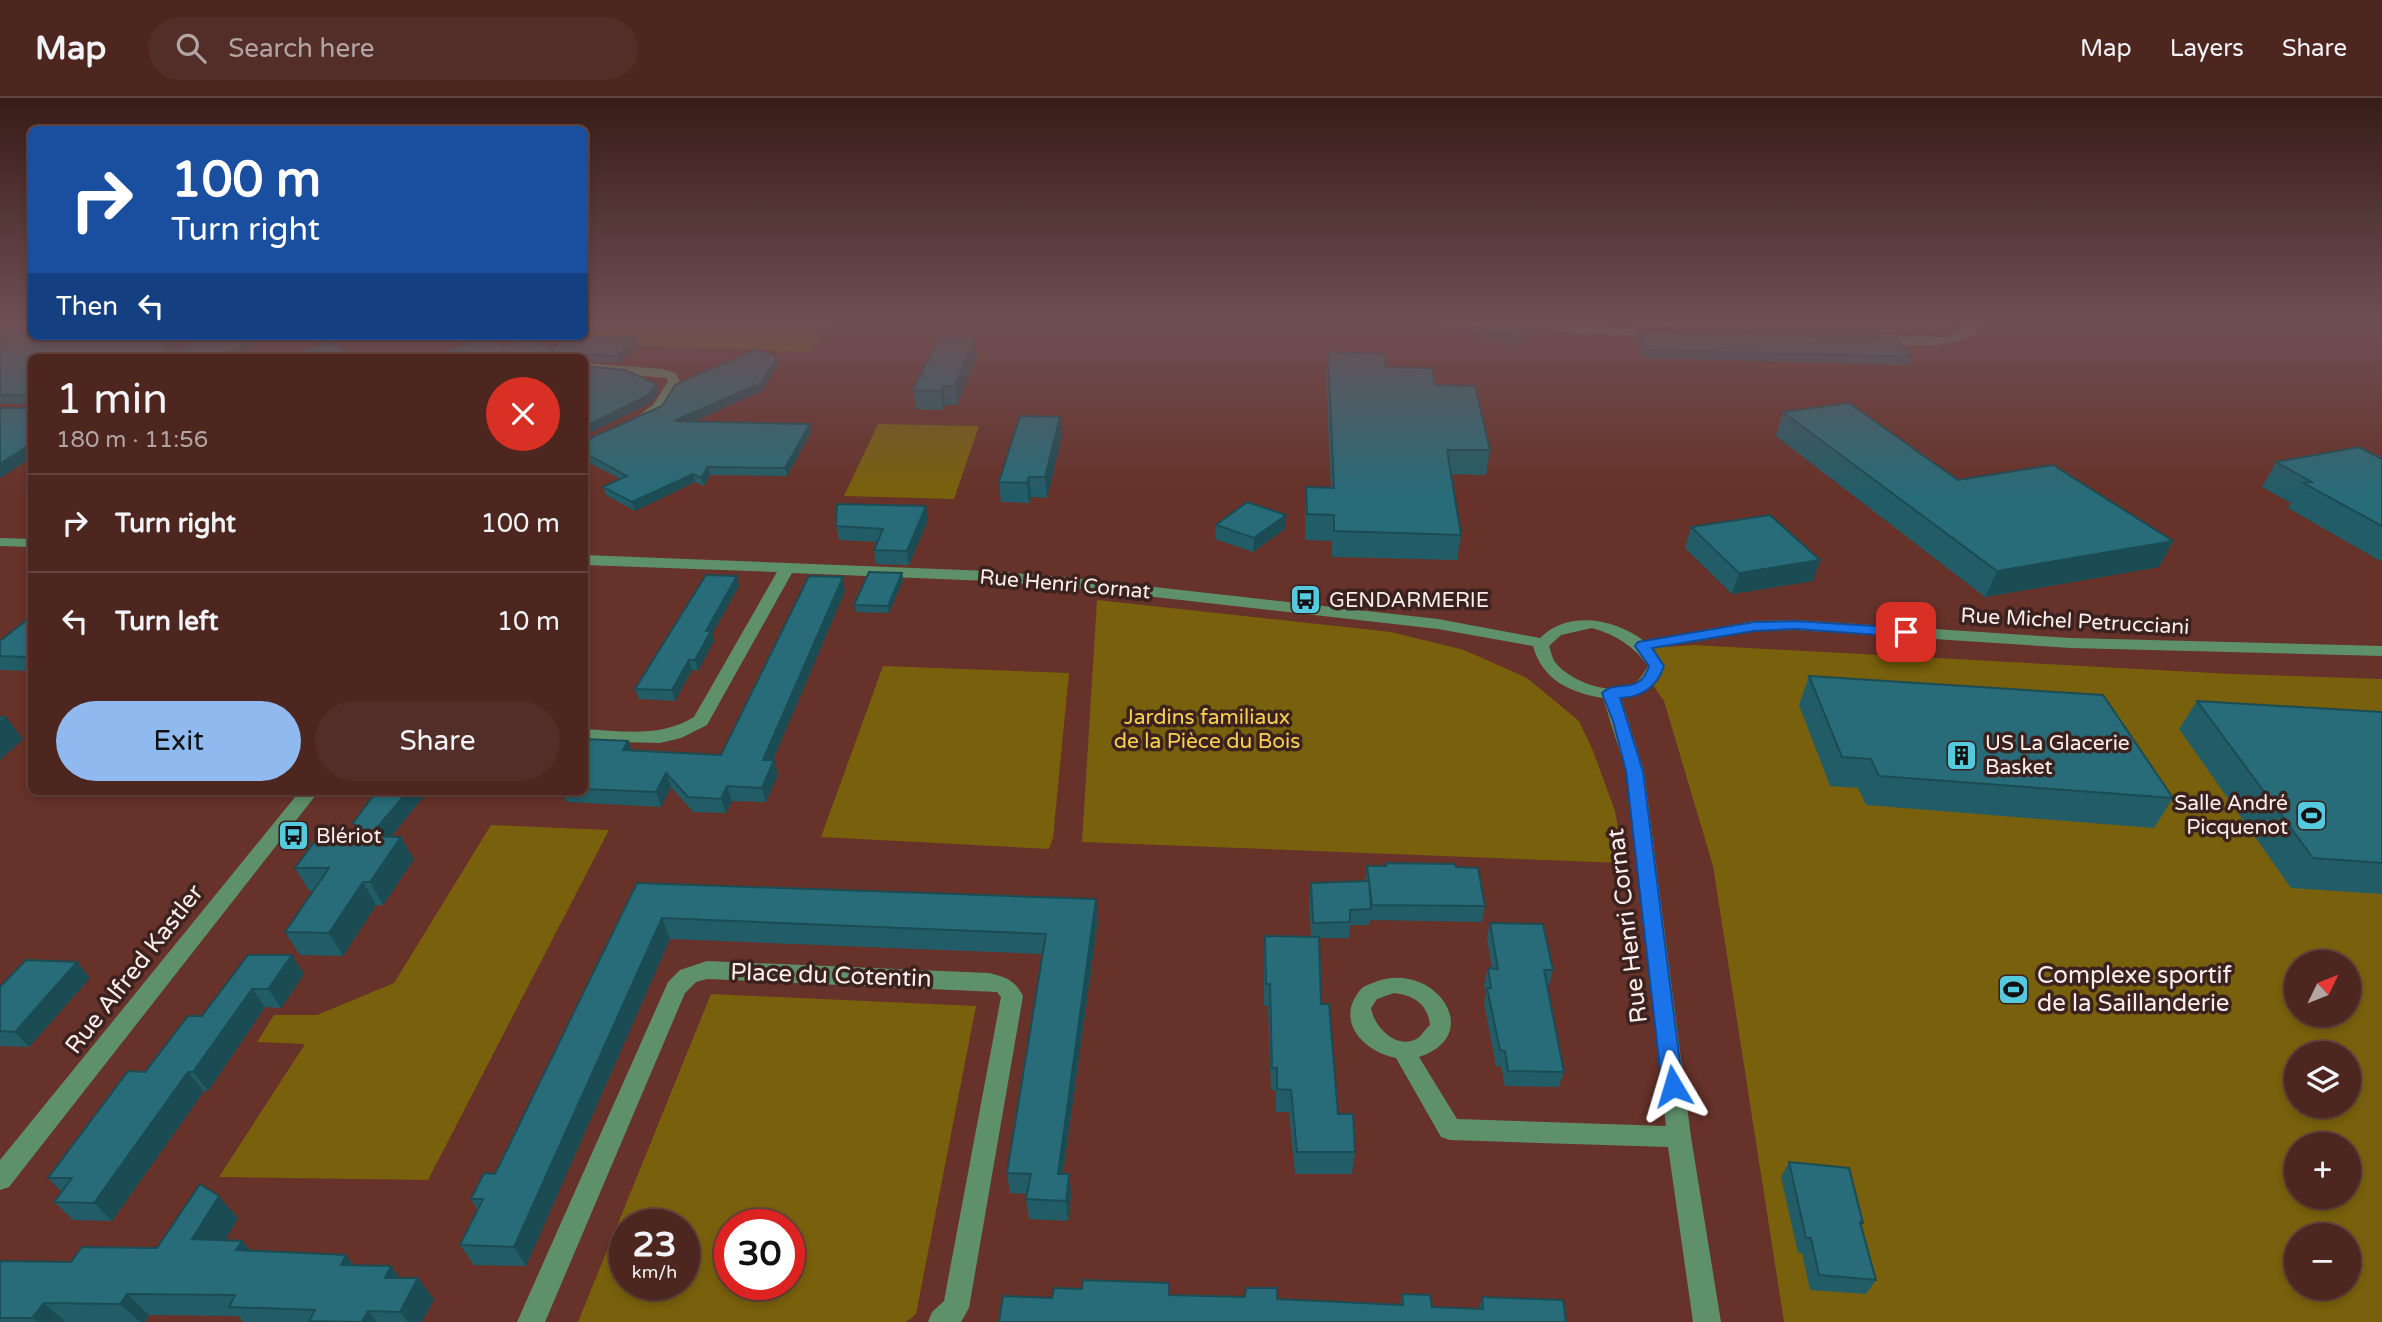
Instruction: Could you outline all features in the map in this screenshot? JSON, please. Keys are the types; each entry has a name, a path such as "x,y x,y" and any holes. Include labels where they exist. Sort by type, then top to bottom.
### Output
{"street":[{"path":"622,427 658,408 674,382 673,379"},
{"path":"0,542 28,543"},
{"name":"Rue Henri Cornat","path":"588,560 989,576 1100,585 1438,624 1542,643"},
{"path":"588,735 670,737 689,731 701,721 787,568"},
{"path":"1593,623 1621,631 1643,646 1657,666 1652,679 1632,692 1610,693 1584,689 1555,676 1542,659 1542,643 1550,633 1567,625 1593,623"},
{"name":"Rue Michel Petrucciani","path":"1643,646 1754,626 1796,625 2071,643 2382,651"},
{"name":"Rue Henri Cornat","path":"1610,693 1635,771 1679,1137 1707,1322"},
{"name":"Rue Alfred Kastler","path":"0,1179 307,795"},
{"name":"Place du Cotentin","path":"531,1322 676,988 688,976 707,970 989,982 1004,985 1012,996 956,1308 942,1322"},
{"path":"1403,1050 1450,1129 1679,1137"}],"green space":[{"path":"878,424 979,426 954,499 844,496"},
{"name":"Jardins familiaux de la Pièce du Bois","path":"1097,600 1391,632 1464,650 1527,678 1579,721 1615,811 1624,863 1082,842"},
{"name":"Complexe sportif de la Saillanderie","path":"1693,645 2232,674 2382,679 2382,1322 1784,1322 1713,866 1664,701 1649,675 1651,655 1656,648"},
{"path":"883,666 1069,673 1053,838 1049,849 821,837"},
{"path":"491,825 609,830 428,1180 219,1177 305,1044 257,1042 274,1015 317,1015 394,983"},
{"path":"711,994 976,1006 916,1314 906,1322 578,1322 609,1246 609,1300 700,1300 700,1209 624,1209"}],"building":[{"path":"0,379 28,379 28,397 0,395"},
{"path":"588,379 646,379 657,384 649,395 588,425"},
{"path":"687,379 763,379 761,383 674,421 810,424 785,468 708,467 701,478 693,474 632,502 603,487 627,476 588,455 588,439 662,406 676,384"},
{"path":"918,379 958,379 955,386 943,386 941,391 913,390"},
{"path":"1329,379 1434,379 1435,385 1475,386 1490,450 1447,450 1461,535 1334,531 1334,515 1307,514 1306,487 1334,488"},
{"path":"28,401 28,446 0,464 0,408 26,408"},
{"path":"1849,403 1958,480 2053,465 2173,541 1997,571 1783,412"},
{"path":"1020,416 1060,417 1045,477 1029,477 1027,483 999,482"},
{"path":"2359,447 2382,459 2382,526 2303,483 2312,482 2276,462"},
{"path":"1247,502 1286,515 1254,538 1216,525"},
{"path":"837,504 926,506 907,551 874,550 883,529 836,526"},
{"path":"1770,515 1820,560 1739,573 1691,527"},
{"path":"869,572 902,573 888,606 854,605"},
{"path":"706,575 737,576 706,631 711,631 695,660 689,660 672,690 635,689"},
{"path":"809,576 843,577 763,760 774,760 762,788 727,786 721,799 688,797 666,773 656,792 588,789 588,739 628,741 623,750 721,755"},
{"path":"28,619 27,657 0,656 0,641"},
{"name":"US La Glacerie Basket","path":"1809,676 2103,695 2173,798 1879,776 1871,759 1842,757"},
{"name":"Salle André Picquenot","path":"2197,701 2382,712 2382,863 2313,858"},
{"path":"374,795 405,795 370,836 353,823"},
{"path":"324,829 364,831 360,836 401,837 370,882 363,882 329,933 285,932 329,868 295,868"},
{"path":"1386,863 1455,864 1456,867 1478,868 1485,906 1372,905 1367,866 1386,866"},
{"path":"1369,881 1371,909 1350,910 1350,922 1313,923 1311,883"},
{"path":"637,883 1096,899 1058,1174 1069,1174 1066,1201 1026,1199 1031,1174 1007,1173 1046,934 662,918 514,1247 460,1245 483,1199 471,1199 484,1173 495,1174"},
{"path":"1490,923 1543,924 1553,970 1544,970 1564,1072 1508,1071 1505,1051 1500,1050 1487,988 1491,988 1488,968 1498,969"},
{"path":"1265,936 1319,937 1321,1004 1329,1004 1338,1114 1353,1114 1355,1152 1297,1152 1291,1090 1277,1089 1277,1068 1272,1068 1270,984 1266,984"},
{"path":"248,955 292,955 268,989 252,989 193,1072 188,1072 94,1203 54,1202 72,1178 48,1178 128,1071 145,1072 188,1016 202,1016"},
{"path":"26,960 77,962 15,1032 0,1031 0,987"},
{"path":"1789,1162 1849,1168 1876,1280 1819,1275 1811,1238 1806,1238"},
{"path":"200,1184 219,1196 192,1239 242,1241 236,1250 346,1255 341,1265 391,1266 385,1278 418,1278 400,1312 368,1311 362,1322 309,1321 315,1310 229,1307 235,1295 127,1294 120,1304 44,1303 32,1318 0,1318 0,1261 71,1262 82,1247 157,1248"},
{"path":"1083,1280 1169,1283 1169,1295 1245,1297 1246,1288 1277,1288 1277,1299 1403,1305 1402,1294 1430,1295 1432,1307 1483,1309 1482,1297 1563,1300 1566,1322 999,1322 1003,1296 1052,1298 1054,1288 1082,1289"}],"place":[{"name":"GENDARMERIE","path":"1306,600"},
{"name":"US La Glacerie Basket","path":"1962,755"},
{"name":"Salle André Picquenot","path":"2311,815"},
{"name":"Blériot","path":"293,836"},
{"name":"Complexe sportif de la Saillanderie","path":"2014,989"}],"route":[{"path":"1673,1086 1635,771 1627,738 1610,693 1632,692 1652,679 1657,666 1643,646 1754,626 1796,625 1906,632"}]}
